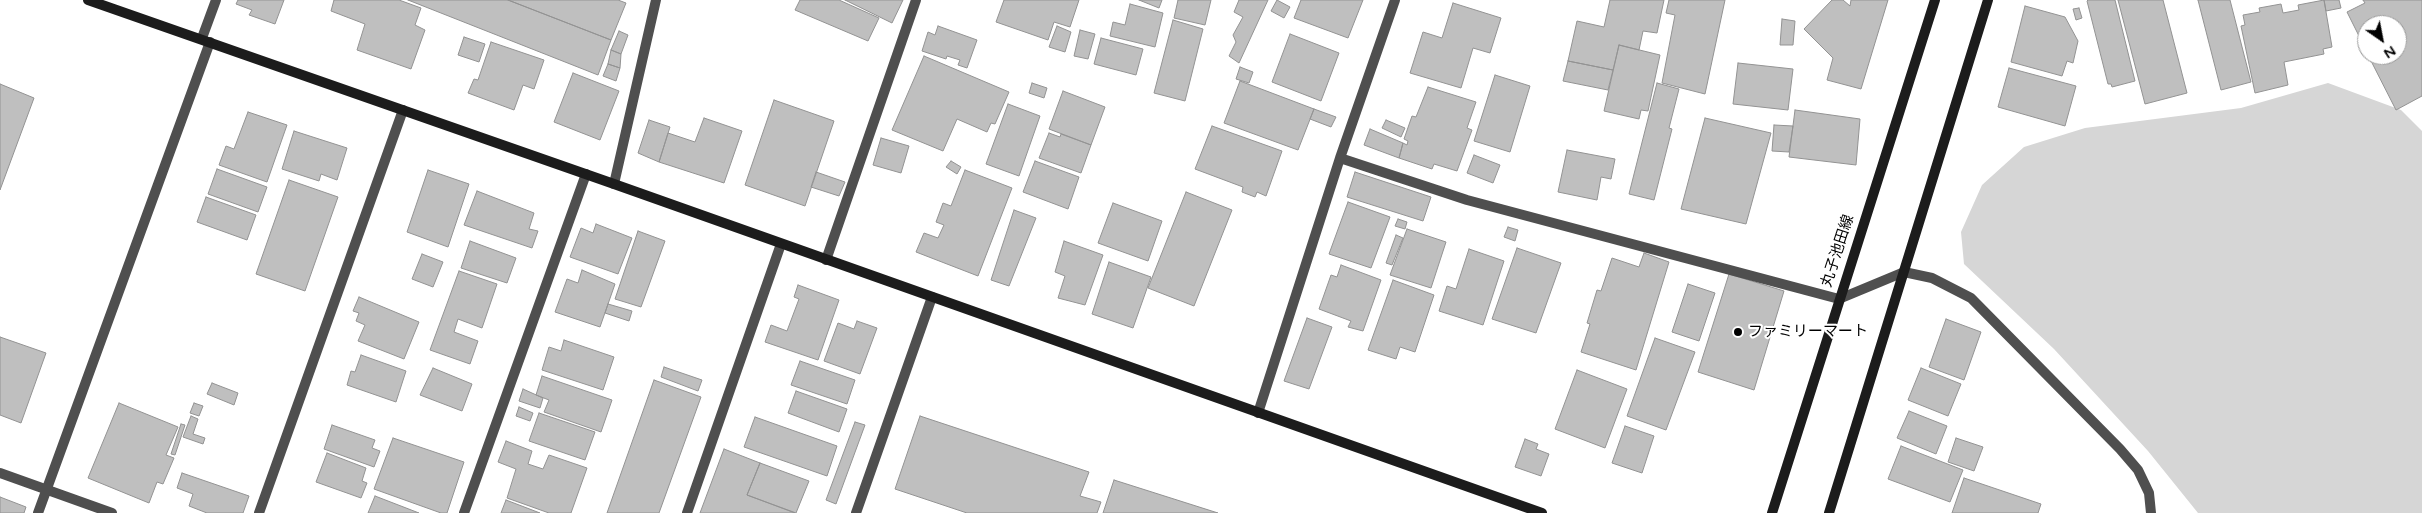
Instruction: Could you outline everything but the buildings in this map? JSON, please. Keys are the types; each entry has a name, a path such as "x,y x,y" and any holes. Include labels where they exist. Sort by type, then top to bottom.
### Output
{"street":[{"path":"88,0 586,174 1542,513"},
{"path":"38,513 206,40 216,0"},
{"path":"614,184 656,0"},
{"path":"826,260 916,0"},
{"path":"1258,413 1340,158 1395,0"},
{"name":"丸子池田線","path":"1772,513 1935,0"},
{"path":"1829,513 1988,0"},
{"path":"260,513 403,110"},
{"path":"1340,158 1467,200 1839,298 1904,272 1932,278 1971,298 2090,418 2138,470 2149,493 2151,513"},
{"path":"464,513 586,174"},
{"path":"687,513 781,244"},
{"path":"856,513 932,297"},
{"path":"0,473 112,513"}],"shaded area":[{"path":"2328,83 2401,110 2422,131 2422,513 2198,513 2148,451 2054,349 1964,264 1961,232 1982,185 2024,147 2085,128 2241,108"}],"place":[{"name":"ファミリーマート","path":"1738,332"}]}
